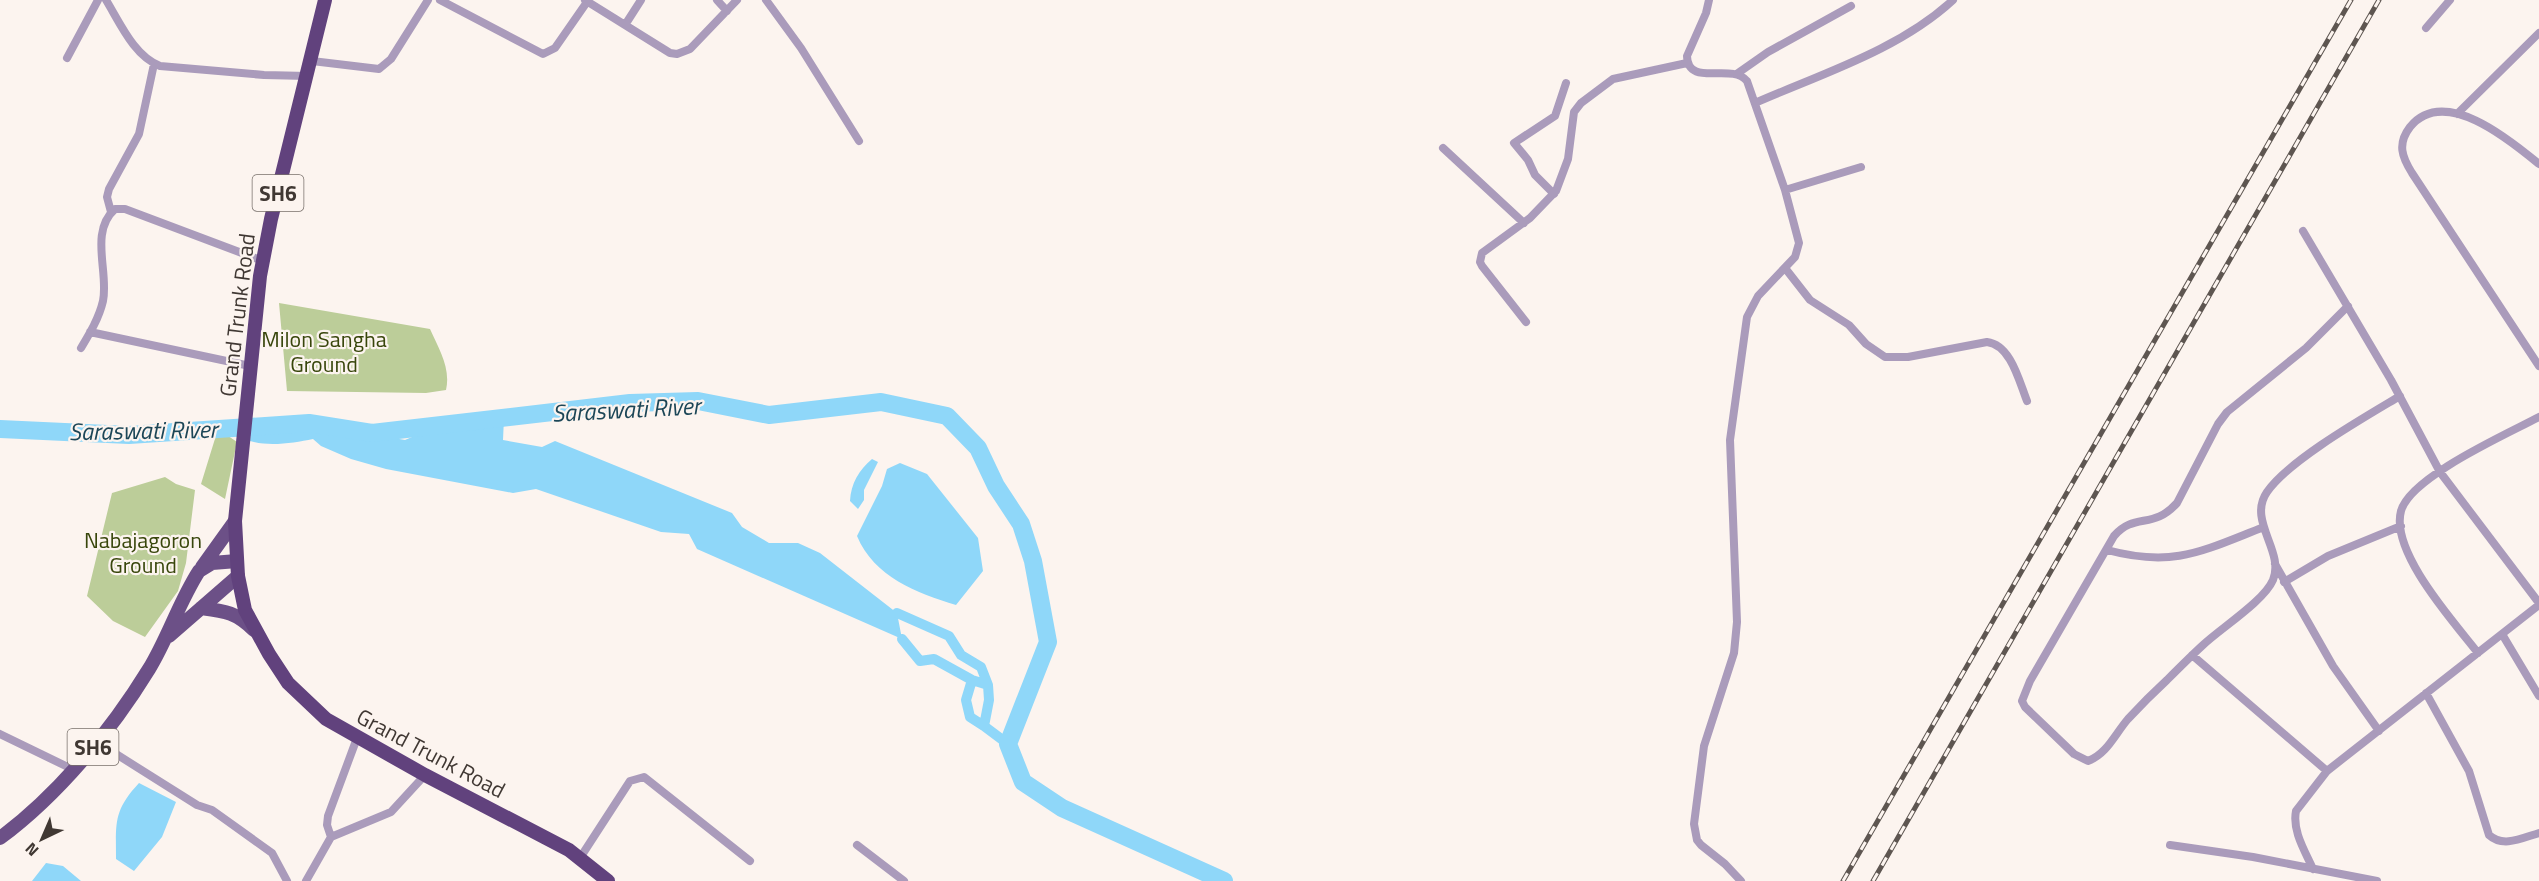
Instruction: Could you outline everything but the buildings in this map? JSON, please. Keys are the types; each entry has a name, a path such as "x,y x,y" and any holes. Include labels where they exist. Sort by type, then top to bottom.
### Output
{"highway":[{"name":"Grand Trunk Road","path":"325,0 263,261 235,521 238,576 245,610 254,630 296,691 326,719 580,858 605,880"}],"main road":[{"path":"199,571 235,521"},
{"path":"199,571 212,563 237,561"},
{"name":"SH6","path":"0,838 48,796 97,742 148,670 184,596 199,571"},
{"name":"SH6","path":"165,639 238,576"},
{"path":"201,608 232,613 241,617 254,630"}],"street":[{"path":"67,58 98,0"},
{"path":"106,0 137,50 154,64 264,75 308,76"},
{"path":"312,61 379,69 391,59 428,0"},
{"path":"440,0 543,54 555,48 586,1 677,54 690,49 737,0"},
{"path":"625,25 641,0"},
{"path":"717,0 727,11"},
{"path":"766,0 796,40 859,141"},
{"path":"1709,0 1706,13 1687,56 1687,63 1699,74 1738,74 1768,52 1851,6"},
{"path":"1755,103 1866,54 1920,27 1953,0"},
{"path":"2426,28 2450,0"},
{"path":"2457,114 2539,33"},
{"path":"1526,322 1480,262 1485,250 1524,223 1554,194 1568,159 1574,112 1581,103 1613,79 1687,63"},
{"path":"111,212 107,197 109,189 139,134 154,64"},
{"path":"1738,74 1747,81 1755,103 1785,190 1799,243 1795,257 1758,296 1747,316 1730,440 1737,622 1734,653 1704,746 1694,824 1697,840 1701,845 1725,864 1741,881"},
{"path":"1554,194 1535,175 1528,160 1514,143 1555,116 1566,82"},
{"path":"2539,164 2489,127 2444,111 2422,115 2406,132 2401,153 2418,183 2539,366"},
{"path":"1443,148 1524,223"},
{"path":"1785,190 1861,167"},
{"path":"81,348 103,299 101,242 108,217 111,212 119,208 263,261"},
{"path":"2303,231 2349,306 2440,472 2539,604 2327,771 2296,811 2294,819 2295,827 2313,869"},
{"path":"1785,268 1810,300 1849,325 1866,344 1885,357 1908,357 1987,342 1998,345 2007,355 2027,401"},
{"path":"2275,564 2274,577 2264,593 2192,655 2128,720 2097,757 2088,760 2074,754 2025,707 2022,701 2030,681 2114,536 2128,524 2152,521 2171,510 2178,503 2218,424 2227,412 2306,348 2349,306"},
{"path":"90,332 250,366"},
{"path":"2379,731 2333,666 2284,582 2275,564 2261,510 2262,501 2278,479 2317,450 2400,396"},
{"path":"2478,653 2432,593 2409,556 2401,526 2401,509 2412,492 2440,472 2466,455 2539,417"},
{"path":"2284,582 2328,556 2401,526"},
{"path":"2107,550 2145,558 2177,556 2205,550 2264,527"},
{"path":"2502,634 2539,696"},
{"path":"2192,655 2327,771"},
{"path":"2426,693 2469,771 2489,835 2499,842 2508,842 2539,833"},
{"path":"0,734 74,770"},
{"path":"331,837 327,825 328,816 357,738"},
{"path":"97,742 197,806 212,810 272,853 287,881"},
{"path":"306,881 331,837 391,812 425,775"},
{"path":"580,858 630,781 644,777 750,861"},
{"path":"857,845 904,881"},
{"path":"2169,845 2253,856 2377,881"}],"green space":[{"name":"Milon Sangha Ground","path":"279,303 430,329 446,366 446,390 426,393 287,391"},
{"path":"218,429 237,442 225,499 201,484"},
{"name":"Nabajagoron Ground","path":"165,477 176,484 195,490 186,563 178,591 145,637 113,621 87,596 112,493"}],"water":[{"path":"504,418 503,440 542,447 555,441 732,513 742,527 769,543 798,543 820,553 897,613 902,639 697,549 689,534 661,532 536,489 513,493 386,469 351,459 321,446 313,439 273,444 250,441 251,427 309,423 405,440 440,425"},
{"path":"872,459 878,462 864,490 864,500 858,509 850,501 852,488 860,472"},
{"path":"900,463 927,474 978,538 983,571 956,605 912,589 886,573 874,562 857,536 882,486 887,469"},
{"path":"139,783 176,802 162,837 134,871 116,859 116,827 124,802"},
{"path":"46,863 63,866 81,881 32,881"}],"waterway":[{"name":"Saraswati River","path":"0,429 129,435 309,423 372,433 630,403 698,401 769,415 881,402 947,416 978,448 996,486 1021,524 1033,561 1048,642 1008,744 1023,782 1062,808 1224,881"},
{"path":"897,613 949,636 961,655 981,667 988,685 989,700 984,726 1008,744"},
{"path":"902,639 920,661 934,659 972,680 988,685"},
{"path":"972,680 966,700 970,717 984,726"}],"railway":[{"path":"1843,881 2351,0"},
{"path":"1873,881 2379,0"}]}
